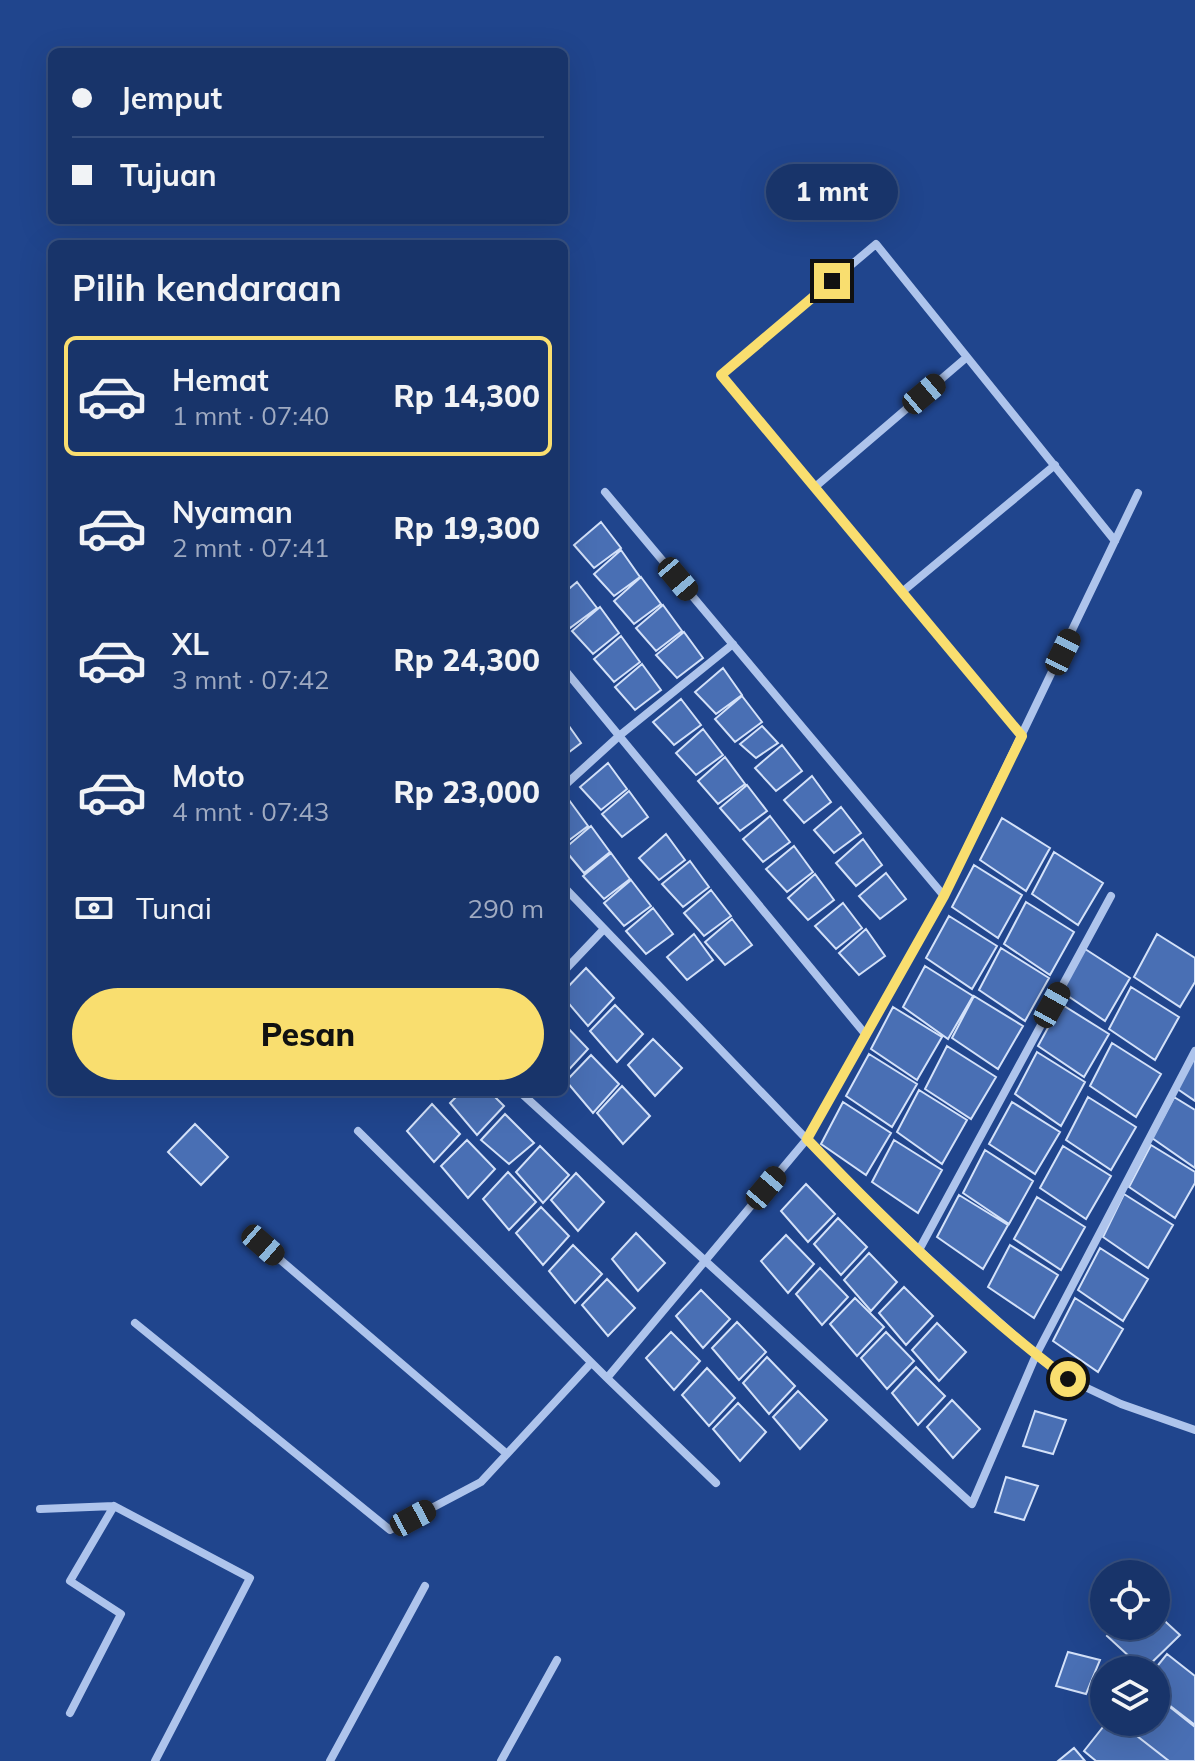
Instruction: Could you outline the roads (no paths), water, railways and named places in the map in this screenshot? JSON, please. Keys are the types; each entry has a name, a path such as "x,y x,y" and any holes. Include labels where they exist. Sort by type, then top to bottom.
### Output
{"street":[{"path":"1022,736 721,375 876,244 1115,541"},
{"path":"815,487 967,357"},
{"path":"902,592 1055,465"},
{"path":"605,492 944,896"},
{"path":"607,1378 807,1139 944,896 1138,493"},
{"path":"568,782 619,736 733,644"},
{"path":"568,674 866,1035"},
{"path":"568,891 807,1139 919,1250 1036,1355 1068,1379 1121,1404 1195,1430"},
{"path":"919,1250 1111,896"},
{"path":"568,967 604,929"},
{"path":"524,1096 972,1504 1036,1355 1195,1051"},
{"path":"358,1131 716,1483"},
{"path":"263,1245 507,1454"},
{"path":"135,1323 390,1530 481,1482 591,1363"},
{"path":"70,1713 121,1614 70,1581 114,1506"},
{"path":"40,1509 114,1506 250,1578 155,1761"},
{"path":"330,1761 425,1586"},
{"path":"501,1761 557,1660"}]}
